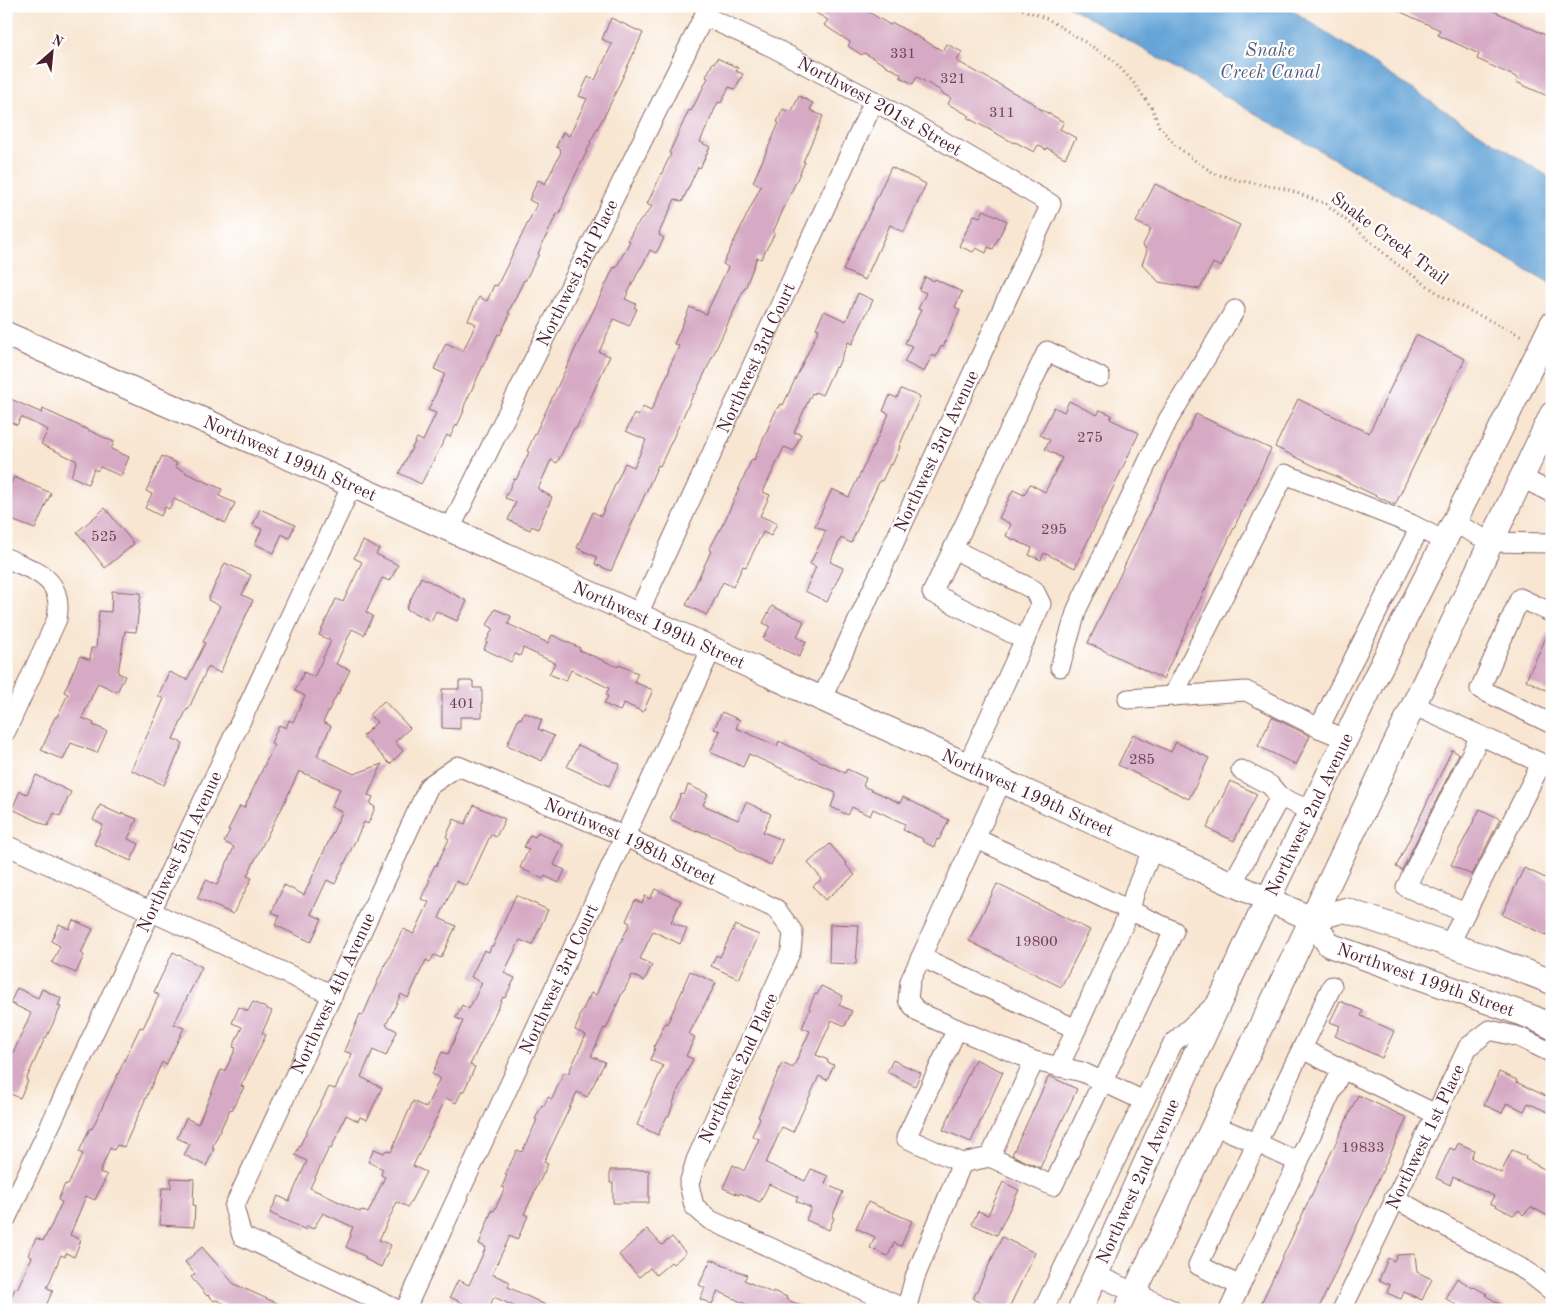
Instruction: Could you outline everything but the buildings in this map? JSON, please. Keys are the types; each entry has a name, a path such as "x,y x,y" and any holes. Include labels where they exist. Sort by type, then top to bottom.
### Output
{"main road":[{"name":"Northwest 2nd Avenue","path":"1080,1310 1168,1113 1310,810 1552,324"},
{"name":"Northwest 199th Street","path":"6,334 352,485 1312,919 1330,945 1552,1026"},
{"path":"1130,1301 1551,418"},
{"name":"Northwest 199th Street","path":"1312,919 1345,910 1492,959 1552,982"}],"street":[{"name":"Northwest 201st Street","path":"704,16 774,48 874,100 1051,204"},
{"name":"Northwest 3rd Place","path":"450,529 704,16"},
{"name":"Northwest 3rd Court","path":"638,614 874,100"},
{"name":"Northwest 3rd Avenue","path":"822,698 1051,204"},
{"path":"1060,667 1077,609 1168,420 1235,310"},
{"path":"1025,640 932,593 1046,351 1100,378"},
{"path":"1173,696 1285,474 1411,524 1419,529 1449,532 1491,542 1552,543"},
{"path":"1522,478 1552,493"},
{"name":"Northwest 5th Avenue","path":"6,1219 352,485"},
{"path":"1320,728 1419,529"},
{"path":"953,549 1034,590 1041,604 968,764"},
{"path":"6,558 37,572 50,582 58,594 59,607 57,619 6,731"},
{"path":"1552,613 1520,598 1480,689 1552,724"},
{"name":"Northwest 3rd Court","path":"405,1310 712,648"},
{"path":"1128,699 1246,691 1346,739"},
{"path":"1413,705 1546,766 1449,945"},
{"path":"1465,913 1406,887 1480,736"},
{"name":"Northwest 198th Street","path":"458,766 626,837 776,909 793,932"},
{"name":"Northwest 4th Avenue","path":"398,1310 242,1236 234,1207 429,786 458,766"},
{"path":"1241,770 1270,785 1280,797 1310,810"},
{"path":"1002,780 910,981 908,1000 918,1012 956,1029 1034,1062 1082,1072 1144,1101"},
{"path":"1232,884 1280,797"},
{"path":"956,1029 906,1138 962,1164 990,1157 1053,1186 1174,931 975,838"},
{"path":"6,844 333,995"},
{"path":"1060,1067 1130,910 1135,891 1153,848"},
{"name":"Northwest 2nd Place","path":"793,932 792,951 696,1160 689,1184 694,1206 710,1220 906,1310"},
{"path":"921,957 1076,1029"},
{"path":"1240,1286 1198,1265 1332,986"},
{"path":"1043,1310 1173,1043 1222,999"},
{"name":"Northwest 1st Place","path":"1342,1310 1468,1047 1490,1030 1518,1037 1552,1053"},
{"path":"1302,1049 1436,1114"},
{"path":"990,1157 1034,1062"},
{"path":"1229,1310 1342,1068"},
{"path":"1213,1125 1298,1162"},
{"path":"906,1310 915,1277 962,1164"},
{"path":"1394,1198 1528,1272 1552,1291"},
{"path":"1096,1274 1130,1301 1172,1310"}],"path":[{"name":"Snake Creek Trail","path":"1013,6 1048,19 1112,59 1133,82 1152,108 1159,126 1176,146 1215,174 1286,189 1326,204 1394,262 1439,294 1489,321 1541,345"}],"water":[{"name":"Snake Creek Canal","path":"1068,6 1286,6 1552,179 1552,284"}]}
